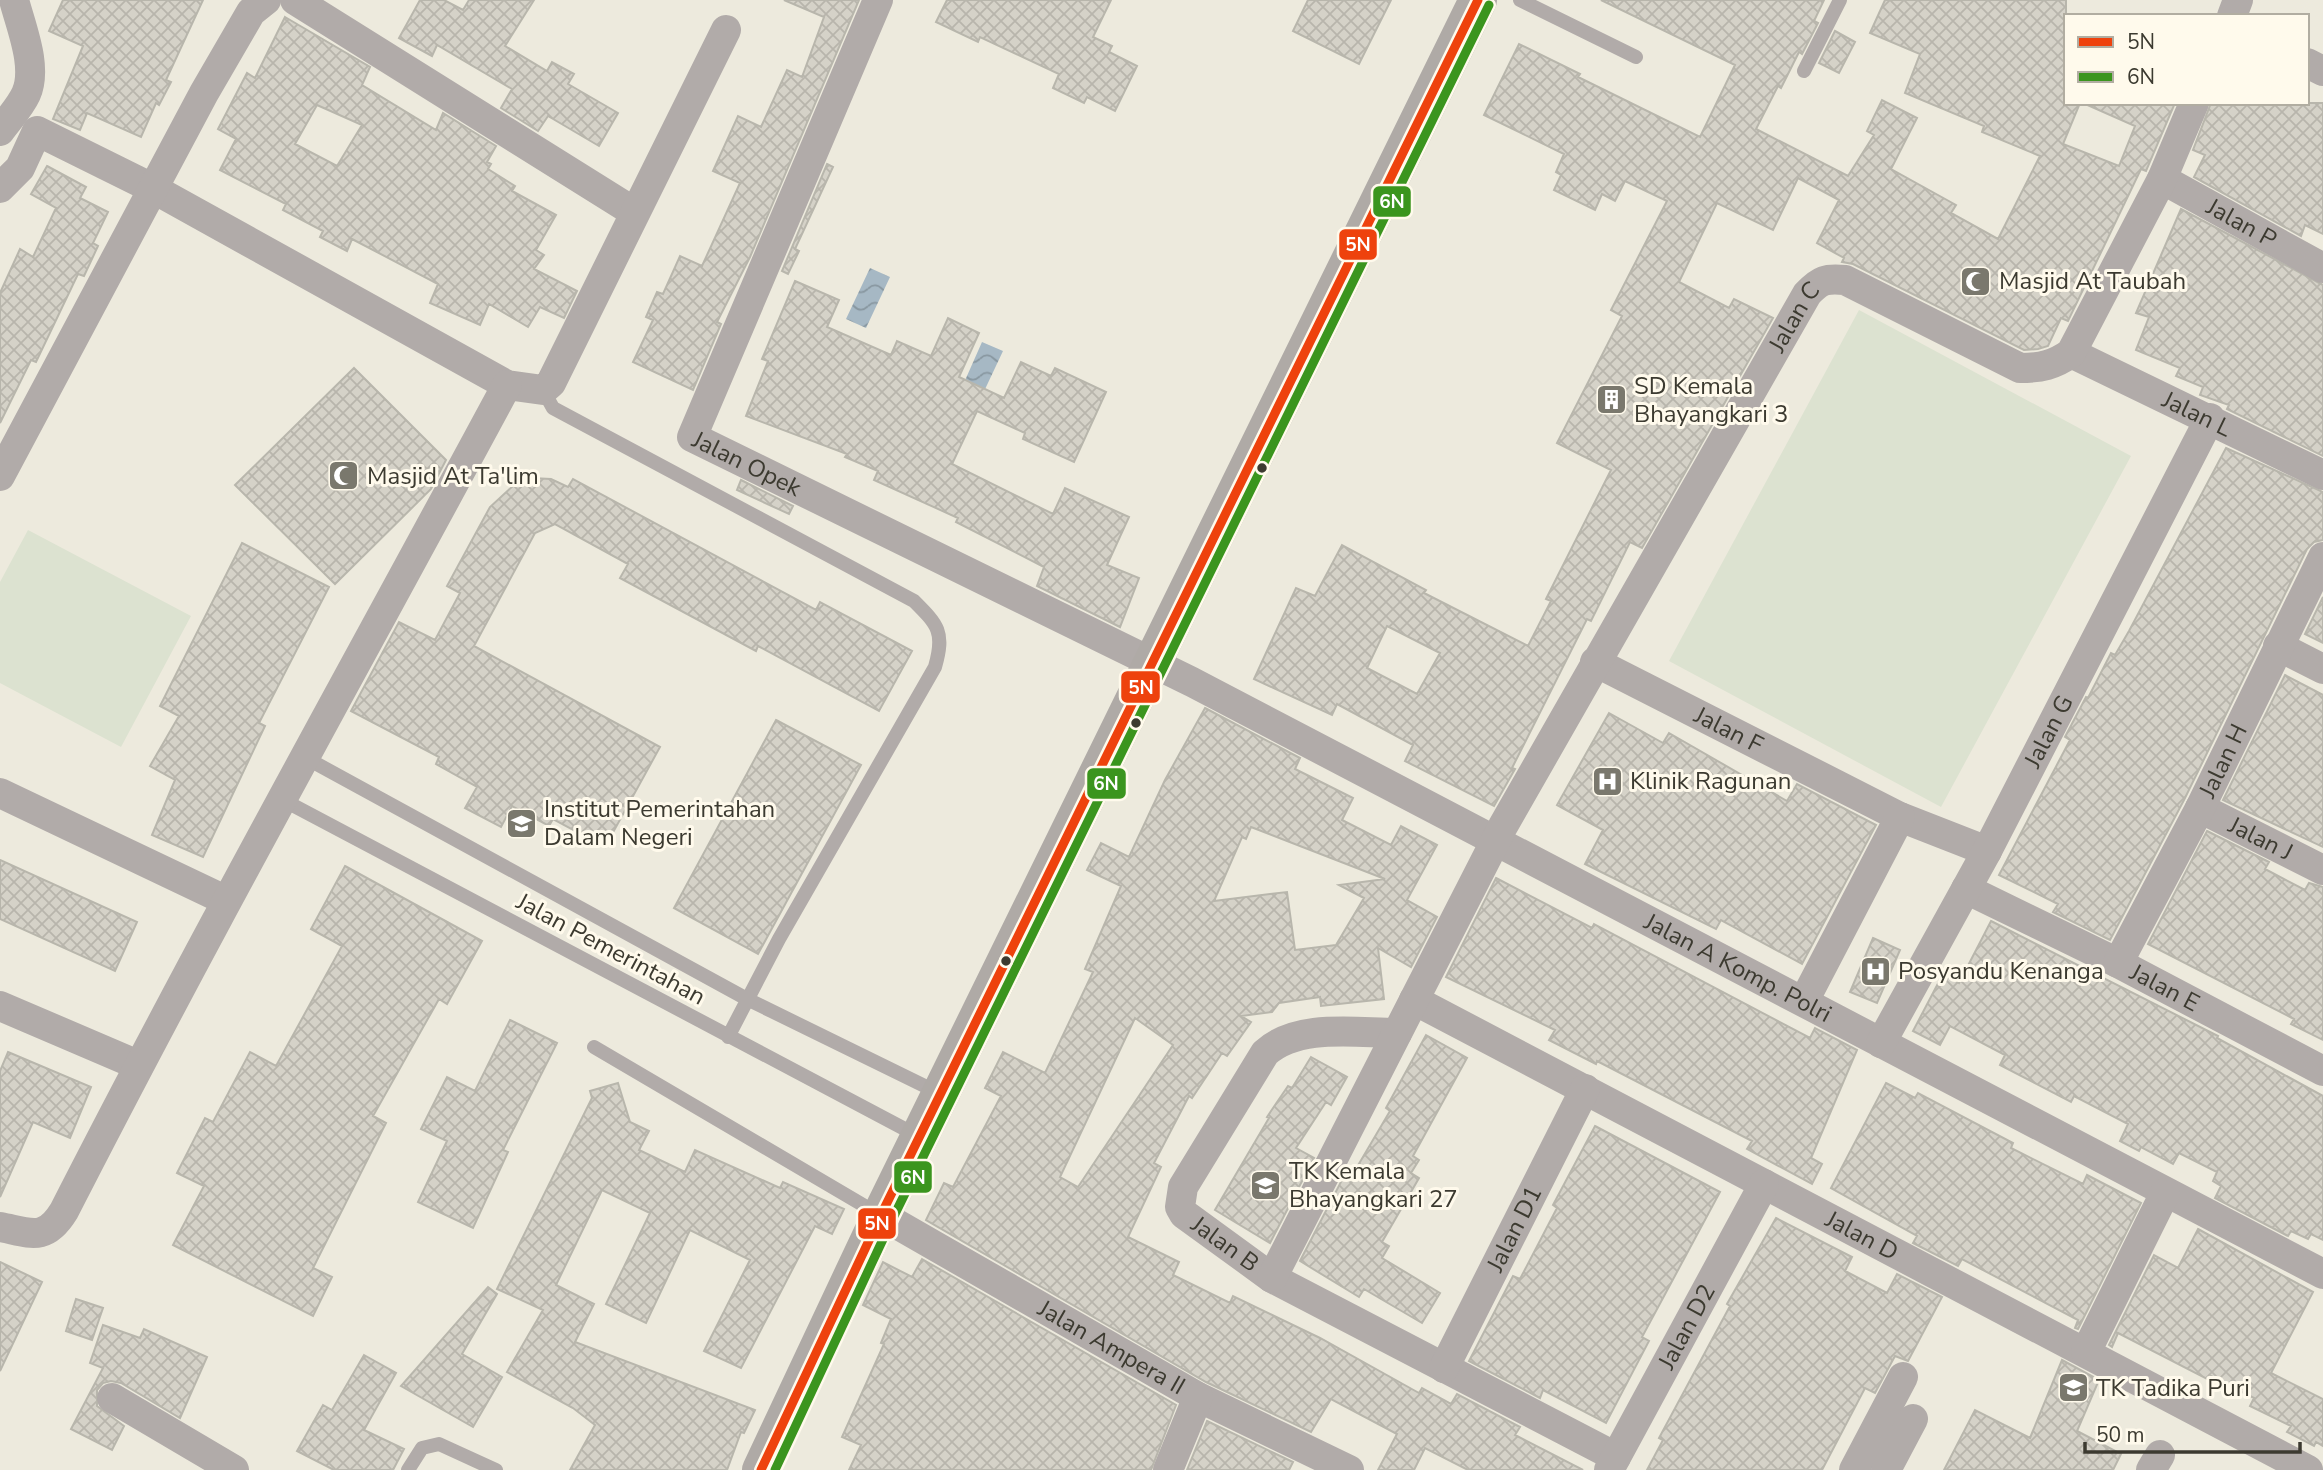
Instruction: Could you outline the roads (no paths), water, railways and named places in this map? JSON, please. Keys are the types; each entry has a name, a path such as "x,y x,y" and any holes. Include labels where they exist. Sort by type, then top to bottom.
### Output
{"street":[{"path":"0,131 25,97 28,86 26,47 14,0"},
{"path":"0,476 239,30 251,12 266,0"},
{"path":"295,0 634,212"},
{"name":"Jalan Opek","path":"878,0 691,436 1154,664"},
{"path":"761,1470 919,1137 1154,664 1478,0"},
{"path":"0,188 20,168 37,131 152,188 507,385 543,390 551,383 726,30"},
{"path":"2071,352 2162,179 2193,105"},
{"name":"Jalan P","path":"2162,179 2323,268"},
{"name":"Jalan C","path":"1496,840 1796,312 1818,282 1827,278 1845,280 2020,368 2049,366 2071,352"},
{"name":"Jalan L","path":"2071,352 2323,475"},
{"path":"0,1227 39,1234 55,1225 225,900 306,758 507,385"},
{"name":"Jalan G","path":"1881,1043 1987,851 2210,418"},
{"name":"Jalan H","path":"2118,963 2200,808 2323,557"},
{"path":"2278,646 2323,669"},
{"name":"Jalan F","path":"1595,662 1900,817 1987,851"},
{"name":"Jalan A Komp. Polri","path":"1154,664 1496,840 2165,1194 2323,1274"},
{"path":"0,793 225,900"},
{"name":"Jalan J","path":"2200,808 2323,870"},
{"path":"1804,1001 1900,817"},
{"name":"Jalan B","path":"1397,1033 1306,1034 1273,1045 1265,1053 1182,1187 1180,1207 1184,1214 1272,1278 1496,840"},
{"name":"Jalan E","path":"1966,889 2118,963 2323,1071"},
{"name":"Jalan D","path":"1414,1000 2308,1470"},
{"path":"0,1006 138,1065"},
{"name":"Jalan D1","path":"1444,1367 1586,1090"},
{"name":"Jalan D2","path":"1612,1464 1764,1184"},
{"path":"2086,1352 2165,1194"},
{"name":"Jalan Ampera II","path":"881,1216 1198,1397 1349,1470"},
{"path":"1272,1278 1444,1367 1612,1464"},
{"path":"1854,1470 1903,1377"},
{"path":"1168,1470 1198,1397"},
{"path":"112,1398 234,1470"},
{"path":"1886,1470 1913,1419"}],"lane":[{"path":"1520,0 1636,57"},
{"path":"1804,71 1840,0"},
{"path":"543,390 554,408 854,567 914,601 936,622 942,644 935,667 728,1037"},
{"name":"Jalan Pemerintahan","path":"306,758 747,999 942,1095"},
{"name":"Jalan Pemerintahan","path":"283,800 919,1137"},
{"path":"594,1047 881,1216"},
{"path":"408,1470 422,1448 439,1444 496,1470"}],"water":[{"path":"870,268 890,277 866,328 846,319"},
{"path":"982,342 1003,351 979,402 959,394"}],"place":[{"name":"Masjid At Taubah","path":"1976,281"},
{"name":"SD Kemala Bhayangkari 3","path":"1611,400"},
{"name":"Masjid At Ta'lim","path":"344,476"},
{"name":"Klinik Ragunan","path":"1607,781"},
{"name":"Institut Pemerintahan Dalam Negeri","path":"521,823"},
{"name":"Posyandu Kenanga","path":"1875,971"},
{"name":"TK Kemala Bhayangkari 27","path":"1266,1185"},
{"name":"TK Tadika Puri","path":"2073,1388"}]}
